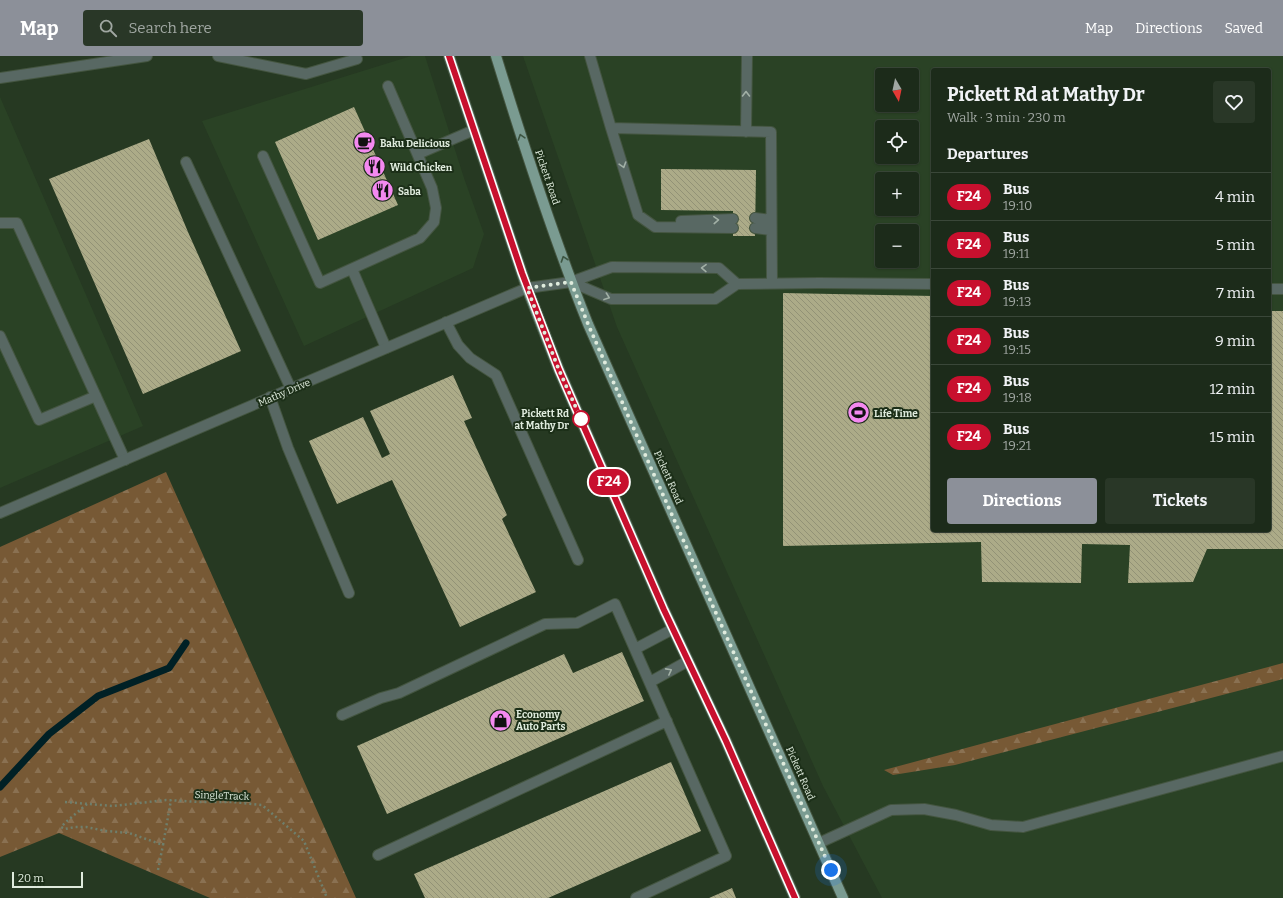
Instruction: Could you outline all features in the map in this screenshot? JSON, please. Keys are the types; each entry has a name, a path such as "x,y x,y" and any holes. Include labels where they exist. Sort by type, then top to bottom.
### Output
{"main road":[{"path":"449,56 527,288 559,370 673,629 726,741 795,898"},
{"name":"Pickett Road","path":"496,56 520,136 571,282 588,324 843,898"}],"street":[{"path":"0,78 146,56"},
{"path":"218,56 306,74 360,57"},
{"path":"590,56 638,215 655,227 733,224"},
{"path":"746,132 747,56"},
{"path":"263,156 320,283 420,238 434,222 436,208 432,188 388,86"},
{"path":"611,128 771,132 772,283"},
{"path":"418,154 474,130"},
{"path":"186,162 291,389"},
{"path":"0,223 17,223 125,460"},
{"path":"755,223 771,224"},
{"name":"Mathy Drive","path":"0,514 527,288 571,282 612,267 719,268 737,284"},
{"path":"352,269 386,348"},
{"path":"571,282 611,299 715,299 737,284 931,284"},
{"path":"1271,289 1283,289"},
{"path":"446,322 458,345 470,358 496,374 578,560"},
{"path":"0,336 38,420 96,396"},
{"path":"270,398 288,448 349,593"},
{"path":"342,715 399,692 545,624 577,623 615,604 726,856 636,898"},
{"path":"635,649 673,629"},
{"path":"650,682 688,661"},
{"path":"378,855 667,721"},
{"path":"818,843 891,810 924,809 956,815 991,825 1023,827 1283,756"}],"path":[{"name":"SingleTrack","path":"65,802 113,806 171,800 233,802 262,805 304,841 327,898"},
{"path":"158,870 171,800"},
{"path":"87,804 61,827 65,829 86,827 106,831 130,833 163,845"}],"shaded area":[{"path":"411,56 425,56 464,178 484,234 473,268 304,346 202,121"},
{"path":"523,56 1283,56 1283,898 882,898 823,786 617,327"},
{"path":"0,97 143,426 0,488"}],"green space":[{"path":"166,472 356,898 210,898 59,833 0,857 0,547"},
{"path":"1283,663 1283,679 955,765 893,775 884,770"}],"building":[{"path":"354,107 398,205 318,240 275,142"},
{"path":"149,139 188,232 241,351 143,394 49,179"},
{"path":"661,169 756,170 755,236 733,236 733,211 661,210"},
{"name":"Life Time","path":"783,293 931,296 931,532 1271,532 1271,311 1283,311 1283,549 1207,549 1193,582 1128,583 1130,545 1082,544 1081,583 982,582 981,542 783,546"},
{"path":"453,375 472,418 464,421 507,515 502,519 536,592 460,627 392,480 337,504 309,441 363,417 382,458 390,454 370,411"},
{"path":"622,652 644,701 387,814 357,746 564,654 573,673"},
{"path":"671,762 701,831 548,898 425,898 414,874"},
{"path":"732,888 736,898 709,898"}],"waterway":[{"path":"0,787 49,734 98,696 169,668 186,643"}],"bus line":[{"name":"F24","path":"449,56 522,273 559,370 664,610 726,741 795,898"}],"place":[{"name":"Baku Delicious","path":"364,143"},
{"name":"Wild Chicken","path":"374,167"},
{"name":"Saba","path":"383,191"},
{"name":"Life Time","path":"858,413"},
{"name":"Pickett Rd at Mathy Dr","path":"581,419"},
{"name":"Economy Auto Parts","path":"501,720"}],"route":[{"path":"581,419 559,370 527,288 571,282 651,468 831,870"}]}
